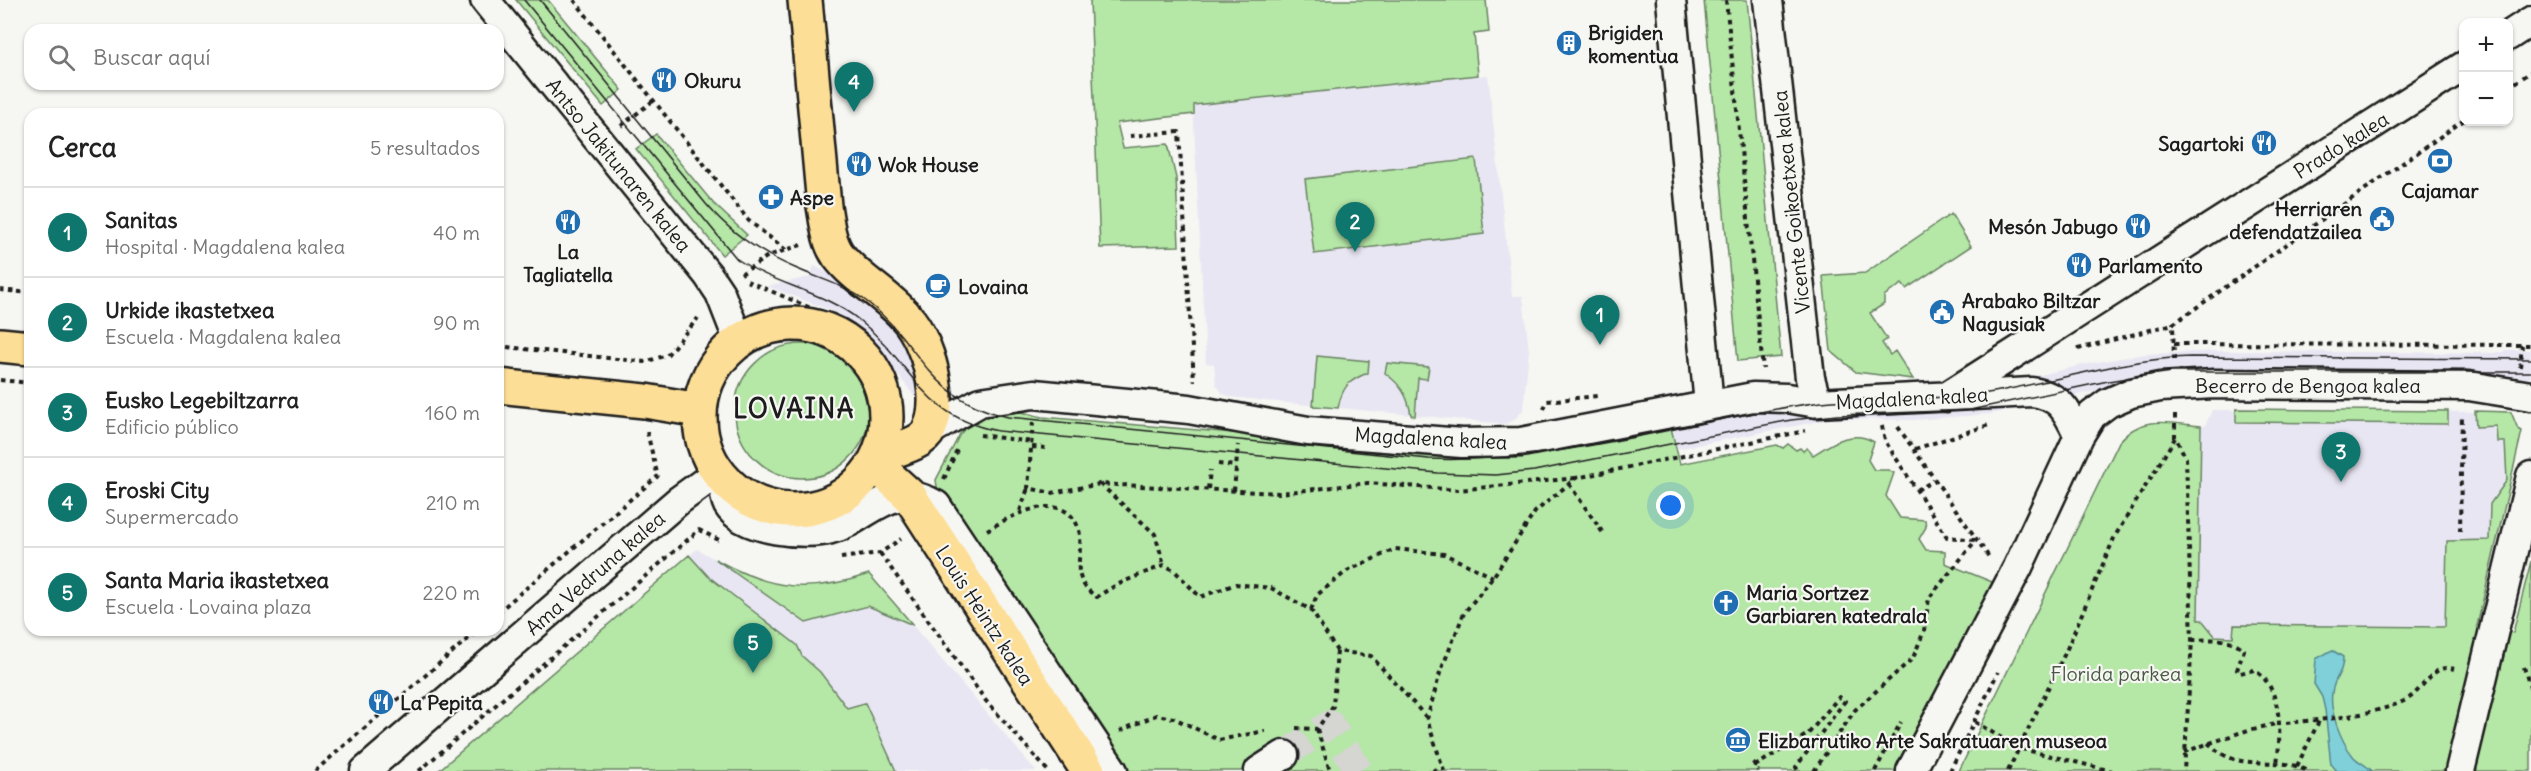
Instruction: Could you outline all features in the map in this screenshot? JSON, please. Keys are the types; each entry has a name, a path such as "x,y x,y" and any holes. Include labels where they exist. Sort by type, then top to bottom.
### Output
{"main road":[{"path":"805,0 824,206 830,238 838,255 908,319 921,342 934,379 934,404 929,431"},
{"path":"785,322 804,324 848,343 867,361 879,378 884,397 879,460 863,482 845,495 821,506 794,510 767,506 743,495 721,475 707,453 700,432 699,410 705,382 718,358 738,339 767,324 785,322"},
{"path":"0,345 24,347"},
{"path":"504,387 645,401 699,410"},
{"name":"Magdalena kalea","path":"879,460 920,439 929,431"},
{"name":"Louis Heintz kalea","path":"879,460 909,495 1088,771"}],"street":[{"name":"Antso Jakitunaren kalea","path":"485,0 708,274 720,293 738,339"},
{"path":"1671,0 1709,405"},
{"name":"Vicente Goikoetxea kalea","path":"1768,0 1810,378 1816,403"},
{"path":"2513,33 2531,21"},
{"name":"Prado kalea","path":"1944,398 2459,69"},
{"name":"Becerro de Bengoa kalea","path":"2085,426 2131,393 2174,386 2418,384 2469,386 2531,396"},
{"name":"Magdalena kalea","path":"929,431 980,402 1034,394 1189,409 1308,431 1462,443 1521,442 1754,397 1786,398 1816,403 2032,392 2047,394 2085,426"},
{"path":"1911,771 2018,567 2085,426"},
{"path":"721,475 729,507 746,519 784,531 804,533 831,530 854,521 885,501 909,495 927,499 944,514 1113,771"},
{"name":"Ama Vedruna kalea","path":"365,771 678,501 721,475"},
{"path":"2460,771 2531,476"},
{"path":"1259,771 1280,742"}],"path":[{"path":"574,0 749,221 786,250"},
{"path":"1726,0 1764,380"},
{"path":"2513,85 2531,72"},
{"path":"2072,351 2173,324 2459,123"},
{"path":"1130,136 1179,132 1195,388"},
{"path":"0,290 24,292"},
{"path":"2173,324 2175,437 2187,458 2192,640 2184,771"},
{"path":"2174,344 2531,345"},
{"path":"504,347 645,362 647,432 658,476 699,530 730,545"},
{"path":"0,380 24,382"},
{"path":"1543,413 1546,401 1604,395"},
{"path":"2460,531 2462,404"},
{"path":"1871,426 1896,424 1989,556 1984,566"},
{"path":"1028,488 1052,493 1100,484 1279,493 1368,483 1458,490 1576,478 1806,431"},
{"path":"1883,431 1885,441 1947,537 1976,540"},
{"path":"973,435 1032,442 1028,488 1020,511"},
{"path":"2008,771 2066,651 2115,536 2175,437"},
{"path":"947,488 943,479 962,439"},
{"path":"1032,447 1047,448"},
{"path":"1218,464 1236,466"},
{"path":"1208,489 1210,470"},
{"path":"504,607 658,476"},
{"path":"1427,719 1440,674 1464,613 1493,577 1535,512 1576,478"},
{"path":"1917,490 1935,480"},
{"path":"1100,484 1155,534 1164,565 1174,570 1200,597 1236,584 1271,588 1311,610 1337,651 1334,706 1317,729"},
{"path":"1569,484 1603,533"},
{"path":"984,532 1020,511 1041,506 1061,510 1072,516 1079,530 1082,556 1079,575 1086,590 1098,597 1117,583 1138,578 1164,565"},
{"path":"419,771 699,530"},
{"path":"1814,771 1855,710 1913,658 1924,630 1929,598 1976,540"},
{"path":"1311,610 1317,595 1347,571 1395,549 1444,554 1493,577"},
{"path":"840,558 880,553 986,701 1048,771"},
{"path":"315,771 471,636"},
{"path":"2192,640 2225,640 2237,643 2244,650 2237,670 2240,673 2254,670 2259,673 2269,687 2279,715 2282,731 2277,763"},
{"path":"1337,651 1371,656 1427,719 1440,766 1444,771"},
{"path":"2286,723 2340,716 2406,701 2423,687 2436,669 2445,666 2482,677"},
{"path":"2524,667 2531,691"},
{"path":"1950,771 1999,671"},
{"path":"1755,766 1808,734 1839,697 1845,701 1796,767 1798,771"},
{"path":"1116,734 1156,715 1174,717 1219,740 1280,742"},
{"path":"2297,766 2323,719"},
{"path":"1875,771 1902,720"},
{"path":"1975,722 2018,748 2112,771"},
{"path":"2184,752 2248,730 2276,724"},
{"path":"1287,727 1317,729"},
{"path":"1317,729 1330,771"},
{"path":"2208,743 2225,756 2297,766 2307,771"},
{"path":"1433,771 1440,766"}],"shaded area":[{"path":"1488,75 1512,296 1523,296 1529,351 1523,410 1514,420 1505,424 1267,401 1223,394 1216,384 1214,364 1206,363 1193,105"},
{"path":"814,266 867,292 919,355 918,401 876,346 854,325 835,312 767,286 810,277"},
{"path":"2504,350 2531,350 2531,378 2105,389 1990,414 1914,420 1831,419 1676,449 1670,424 1786,402 2016,381 2082,365 2144,354 2222,351 2504,353"},
{"path":"2212,410 2511,412 2518,429 2522,431 2458,641 2214,636 2198,621 2201,426 2205,426"},
{"path":"697,549 743,575 785,586 828,586 869,574 1036,771 438,771"}],"green space":[{"path":"516,0 548,0 622,90 603,106"},
{"path":"1090,0 1486,0 1489,32 1474,34 1478,75 1194,105 1194,114 1117,123 1123,148 1168,144 1176,178 1179,246 1100,248"},
{"path":"1704,0 1747,0 1781,357 1738,361"},
{"path":"656,134 713,203 747,235 722,255 636,149"},
{"path":"1476,159 1484,234 1314,254 1305,179"},
{"path":"1951,214 1971,246 1906,289 1902,284 1884,296 1884,304 1870,313 1887,339 1882,343 1890,355 1895,351 1913,379 1856,372 1831,351 1823,276 1865,273"},
{"path":"802,344 828,349 849,364 864,385 869,411 864,437 849,458 828,473 802,478 776,473 755,458 740,437 735,411 740,385 755,364 776,349"},
{"path":"1317,356 1369,361 1368,373 1347,386 1338,408 1313,406"},
{"path":"1387,363 1429,367 1427,379 1418,378 1415,416 1411,415 1403,391 1385,373"},
{"path":"996,406 1042,417 1448,451 1670,424 1680,464 1777,445 1783,448 1788,444 1796,450 1800,448 1803,451 1807,448 1813,455 1844,439 1866,438 1874,442 1868,460 1874,470 1888,470 1894,473 1886,496 1900,518 1925,520 1926,527 1919,539 1926,550 1945,551 1945,563 1997,584 1896,771 1119,771 938,493 936,480 960,434 972,421"},
{"path":"2236,409 2448,411 2448,424 2236,422"},
{"name":"Florida parkea","path":"2475,411 2511,412 2518,429 2522,431 2477,626 2513,633 2531,561 2531,771 1959,771 2119,442 2128,433 2137,427 2157,422 2201,426 2198,620 2202,620 2215,636 2233,637 2234,625 2445,627 2447,541 2489,540 2490,504 2507,480 2505,442 2497,442 2496,426 2476,427"},
{"path":"689,555 708,576 797,645 802,656 820,672 847,708 865,703 896,771 438,771"},
{"path":"715,559 754,577 790,586 828,584 869,574 913,625 868,606 806,623"}],"water":[{"path":"2332,650 2343,657 2332,696 2336,724 2353,756 2372,771 2336,771 2331,765 2325,710 2322,697 2314,684 2316,659"}],"tunnel":[{"path":"1284,755 1330,724 1359,771"}],"tram line":[{"path":"524,0 737,259 845,310 878,337 934,401 951,414 972,424 998,431 1438,473 1496,475 1534,471 1791,420 1837,415 1970,410 2108,381 2172,372 2531,372"},
{"path":"540,0 706,204 725,224 769,256 862,298 882,315 925,366 957,396 979,408 1008,417 1429,459 1478,459 1574,448 1814,403 1859,399 1949,397 1994,392 2116,366 2165,359 2190,357 2531,359"}],"place":[{"name":"Brigiden komentua","path":"1569,43"},
{"name":"Okuru","path":"664,80"},
{"name":"Eroski City","path":"854,112"},
{"name":"Sagartoki","path":"2264,143"},
{"name":"Cajamar","path":"2440,161"},
{"name":"Wok House","path":"859,164"},
{"name":"Aspe","path":"771,197"},
{"name":"Herriaren defendatzailea","path":"2382,219"},
{"name":"La Tagliatella","path":"568,222"},
{"name":"Mesón Jabugo","path":"2138,226"},
{"name":"Urkide ikastetxea","path":"1355,252"},
{"name":"Parlamento","path":"2079,265"},
{"name":"Lovaina","path":"938,286"},
{"name":"Arabako Biltzar Nagusiak","path":"1942,312"},
{"name":"Sanitas","path":"1600,345"},
{"name":"Eusko Legebiltzarra","path":"2341,482"},
{"name":"Maria Sortzez Garbiaren katedrala","path":"1726,603"},
{"name":"Santa Maria ikastetxea","path":"753,673"},
{"name":"La Pepita","path":"381,702"},
{"name":"Elizbarrutiko Arte Sakratuaren museoa","path":"1738,740"}],"district":[{"name":"LOVAINA","path":"794,408"}]}
